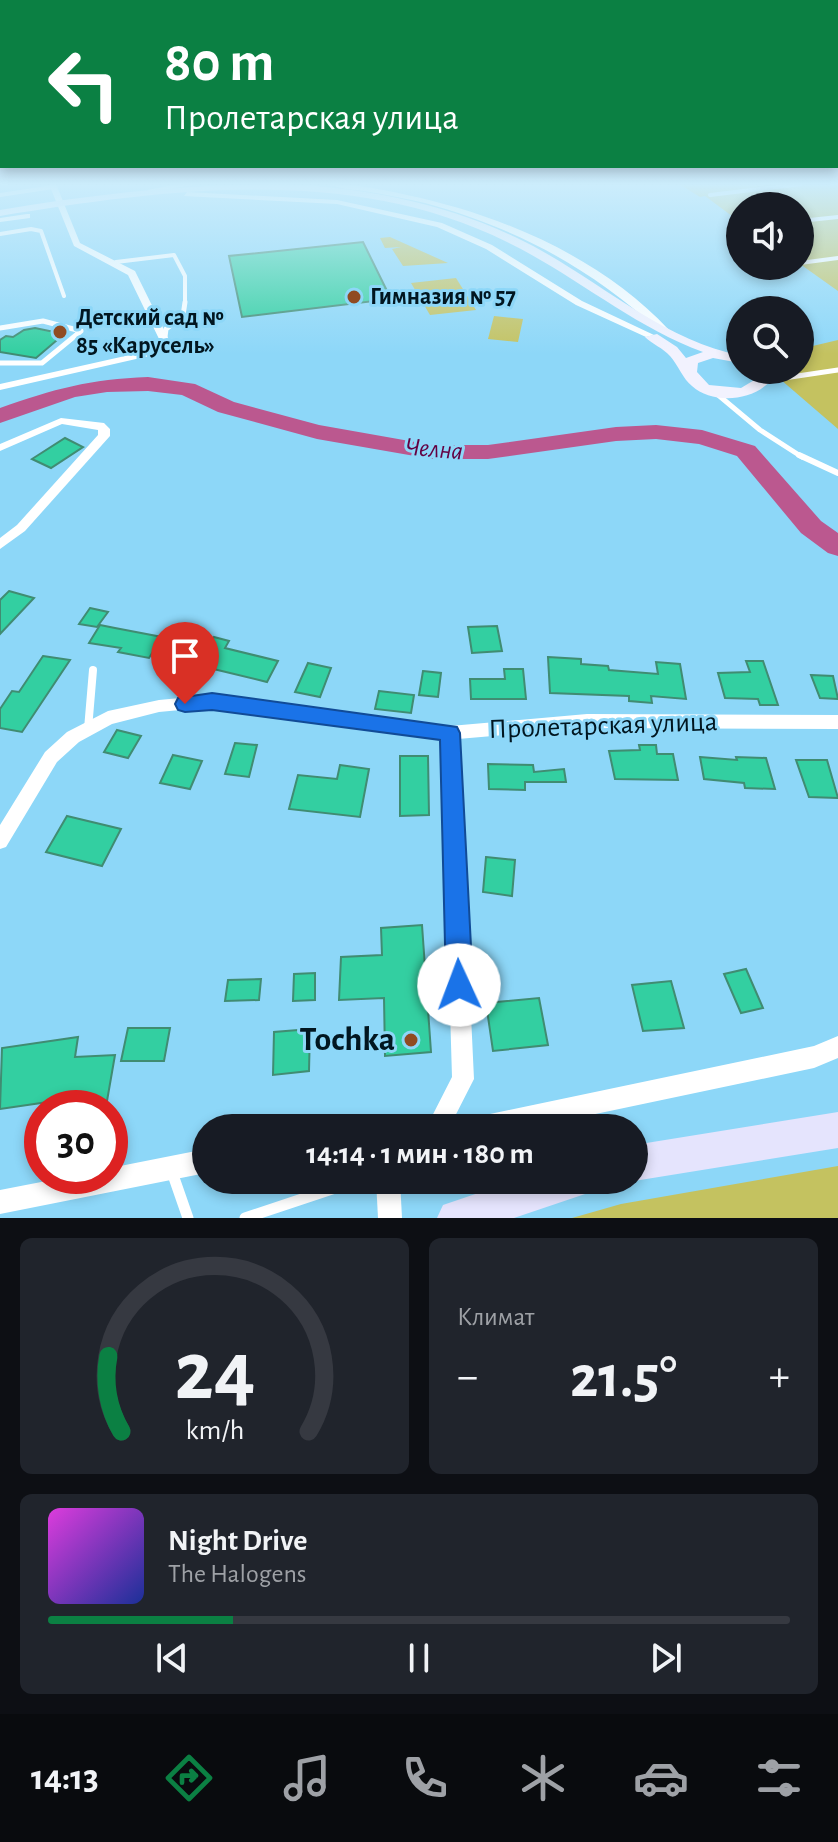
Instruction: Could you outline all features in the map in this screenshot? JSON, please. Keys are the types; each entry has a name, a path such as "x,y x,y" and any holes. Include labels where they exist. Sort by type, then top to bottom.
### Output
{"main road":[{"path":"491,241 672,350 688,370 691,379 715,392 737,395 754,390 760,384"},
{"path":"513,241 689,344 726,356"},
{"path":"688,370 694,358 722,355"},
{"path":"648,1161 838,1130"},
{"path":"456,1218 531,1194"}],"street":[{"path":"0,387 155,352 166,344 134,276 116,262 78,245 76,241"},
{"path":"532,241 605,280 639,305 664,330"},
{"path":"0,448 61,421 100,425 104,429 104,436 21,528 0,545"},
{"name":"Пролетарская улица","path":"0,841 51,757 73,737 108,718 159,706 212,701 450,733 587,721 838,722"},
{"path":"444,1114 463,1079 450,733"},
{"path":"543,1114 814,1057 838,1047"},
{"path":"0,1202 192,1165"},
{"path":"389,1194 390,1218"}],"lane":[{"path":"44,241 64,296"},
{"path":"116,262 174,255 179,258 187,286 183,316 166,329 165,337"},
{"path":"814,261 838,258"},
{"path":"0,328 43,321 80,329 79,335 39,364 0,363"},
{"path":"39,364 43,377"},
{"path":"814,374 838,370"},
{"path":"715,392 749,422 797,456 838,473"},
{"path":"88,729 93,670"},
{"path":"171,1170 188,1218"},
{"path":"245,1218 317,1194"}],"shaded area":[{"path":"381,241 399,241 448,263 403,266 392,249 401,247 385,248"},
{"path":"814,241 838,241 838,291 814,274"},
{"path":"456,278 476,310 430,315 411,283"},
{"path":"494,316 523,319 518,342 488,339"},
{"path":"838,340 838,429 786,384 814,384 814,346"},
{"path":"838,1166 838,1218 572,1218 621,1204"}],"building":[{"path":"363,242 391,299 242,317 229,256"},
{"path":"35,328 64,334 36,358 0,352 0,340"},
{"path":"65,438 83,447 51,468 32,459"},
{"path":"9,591 34,598 0,634 0,600"},
{"path":"90,608 108,612 97,627 79,624"},
{"path":"100,625 162,637 149,658 118,652 121,648 89,643"},
{"path":"497,626 502,651 472,653 468,627"},
{"path":"214,637 229,641 225,648 278,661 267,682 197,665 200,660 193,659 203,644 208,645"},
{"path":"43,656 70,660 22,732 0,728 0,709 12,691 19,692"},
{"path":"548,657 581,659 581,664 608,666 609,670 658,674 656,662 680,664 686,699 651,696 652,703 629,701 629,696 550,693"},
{"path":"746,661 763,661 778,705 760,705 758,699 725,698 718,673 750,672"},
{"path":"308,663 331,668 320,697 295,692"},
{"path":"504,669 523,669 526,699 471,699 470,679 505,679"},
{"path":"423,671 441,673 438,697 419,695"},
{"path":"811,675 833,676 838,699 820,698"},
{"path":"379,691 414,695 411,713 375,709"},
{"path":"117,730 141,736 128,758 104,752"},
{"path":"235,743 257,745 249,777 225,774"},
{"path":"639,745 656,745 657,754 673,754 678,780 615,779 609,751 640,750"},
{"path":"173,755 202,761 190,789 160,783"},
{"path":"400,756 428,756 429,815 400,816"},
{"path":"700,757 737,760 736,757 766,758 775,789 745,788 744,783 704,779"},
{"path":"796,760 827,760 838,798 809,797"},
{"path":"488,764 533,765 534,772 564,769 566,782 525,782 525,790 489,789"},
{"path":"340,765 369,769 360,817 289,809 298,775 337,779"},
{"path":"67,816 121,829 102,866 46,852"},
{"path":"486,857 515,860 512,896 483,892"},
{"path":"422,925 431,1052 385,1056 384,998 339,1000 341,957 382,955 381,928"},
{"path":"746,969 763,1008 741,1013 724,974"},
{"path":"315,973 315,1000 293,1001 294,974"},
{"path":"261,979 259,1000 225,1001 228,980"},
{"path":"671,981 684,1028 643,1031 632,985"},
{"path":"539,998 548,1045 493,1051 486,1003"},
{"path":"128,1028 170,1028 164,1061 121,1061"},
{"path":"310,1029 309,1071 273,1075 274,1032"},
{"path":"78,1037 75,1057 115,1055 109,1090 24,1090 24,1106 0,1109 2,1048"}],"waterway":[{"name":"Челна","path":"0,416 70,391 107,385 148,384 187,389 226,407 317,432 432,452 488,452 616,434 656,432 702,437 746,451 811,527 838,546"}],"place":[{"name":"Гимназия № 57","path":"354,297"},
{"name":"Детский сад № 85 «Карусель»","path":"60,332"},
{"name":"Tochka","path":"411,1040"}],"route":[{"path":"185,704 212,701 450,733 459,985"}]}
